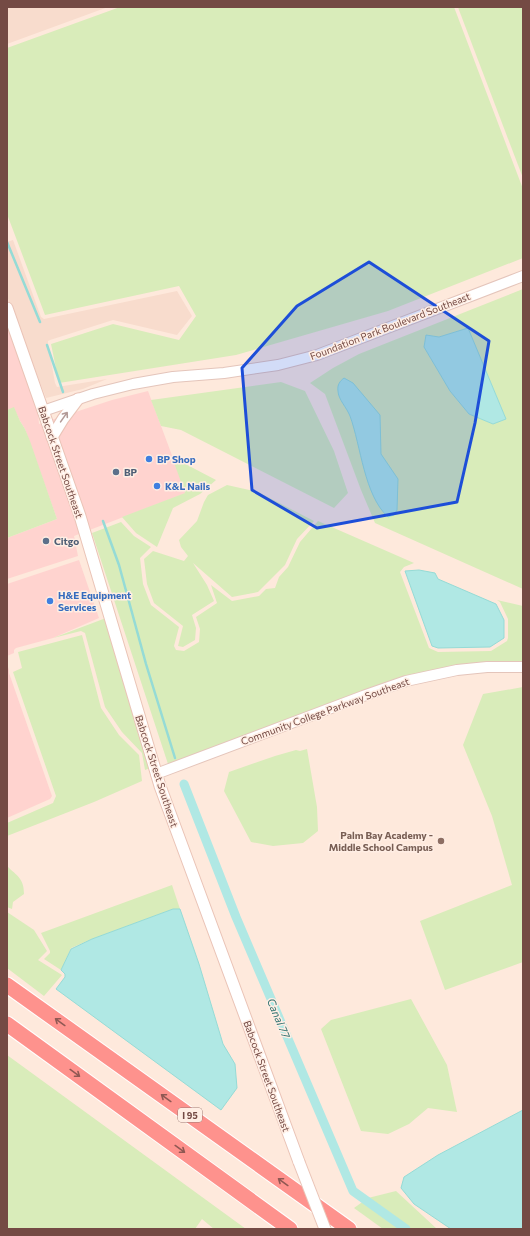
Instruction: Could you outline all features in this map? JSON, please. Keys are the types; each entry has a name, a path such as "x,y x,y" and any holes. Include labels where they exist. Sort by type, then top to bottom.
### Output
{"highway":[{"name":"I 95","path":"7,984 349,1229"},
{"path":"7,1024 290,1229"}],"main road":[{"name":"Babcock Street Southeast","path":"7,308 76,504 162,793 325,1229"},
{"path":"52,437 62,419 78,399"}],"street":[{"name":"Foundation Park Boulevard Southeast","path":"43,411 78,399 133,384 173,377 224,373 278,365 317,355 523,276"},
{"name":"Community College Parkway Southeast","path":"156,774 406,681 457,670 487,667 523,667"}],"highlighted area":[{"path":"369,262 489,341 475,423 457,502 317,528 252,490 242,368 297,306"}],"shaded area":[{"path":"7,7 108,7 7,44"},
{"path":"13,240 41,317 44,319 177,291 192,316 177,335 113,320 48,341 57,387 107,379 83,389 46,398 7,296 7,242"},
{"path":"7,308 38,413 39,424 112,400 148,391 186,493 74,536 78,556 7,579 7,538 57,519 25,429 14,408 7,410"},
{"name":"H&E Equipment Services","path":"79,560 99,618 53,638 16,648 14,653 7,656 7,584"},
{"path":"7,664 52,796 50,799 7,818"}],"green space":[{"path":"120,7 454,7 523,189 523,258 388,311 236,355 59,383 51,344 113,324 179,340 196,316 179,286 45,315 7,214 7,48"},
{"path":"458,7 523,7 523,178 459,10"},
{"path":"523,289 523,589 375,523 325,394 310,383 359,354","holes":["468,328 506,419 493,424 469,414 450,391 424,347 426,335 439,337"]},
{"path":"281,382 305,391 334,451 348,493 334,508 181,430 161,426 151,400"},
{"path":"14,407 30,441 57,519 7,538 7,410"},
{"path":"172,457 216,480 200,494 173,508 157,547 136,533 122,517 185,493"},
{"path":"227,485 258,492 314,521 297,539 285,565 258,592 232,597 193,563 207,585 214,601 192,615 196,628 195,640 183,647 178,646 183,626 154,603 147,584 144,559 153,551 184,561 188,556 181,547 179,540 197,521 208,495"},
{"path":"318,521 414,563 404,567 400,572 429,648 438,652 491,651 507,641 508,638 508,619 500,602 497,600 523,606 523,662 486,662 456,665 404,676 168,764 92,533 121,522 134,536 151,547 140,558 143,584 151,605 179,627 174,646 176,650 184,651 199,642 200,629 196,617 217,603 211,585 232,601 259,596 266,589 275,588 279,577 288,567 300,542"},
{"path":"106,618 150,768 145,770 142,753 122,732 105,707 85,633 81,631 53,638"},
{"path":"82,635 101,708 119,735 139,755 142,781 94,802 7,836 7,823 53,803 56,796 13,672 22,668 18,652"},
{"path":"523,687 523,962 445,990 420,921 512,885 492,816 463,745 483,694"},
{"path":"307,749 317,807 318,831 303,843 273,846 251,842 224,791 229,772 275,756 296,750 300,751"},
{"path":"7,866 19,878 24,889 24,894 13,902 12,909 7,907"},
{"path":"172,885 180,909 173,909 71,948 61,970 44,959 50,951 41,933"},
{"path":"7,912 34,930 47,951 38,960 62,975 44,996 7,968"},
{"path":"411,999 447,1065 457,1112 428,1108 409,1124 388,1134 361,1131 321,1029 331,1020"},
{"path":"7,1055 246,1229 214,1229 202,1219 195,1229 7,1229"},
{"path":"396,1191 437,1229 383,1229 354,1208 368,1198"}],"water":[{"path":"468,328 506,419 493,424 469,414 450,391 424,347 426,335 439,337"},
{"path":"344,378 353,383 380,415 381,454 398,479 397,510 394,515 388,517 380,508 368,483 350,416 338,394 338,385"},
{"path":"419,570 435,573 438,579 496,604 504,620 504,638 490,647 438,648 432,646 405,571"},
{"path":"173,909 180,909 199,964 223,1044 235,1064 237,1088 221,1110 56,989 65,977 65,974 61,970 71,949 92,939"},
{"path":"523,1110 523,1229 451,1229 414,1204 401,1188 404,1177 438,1155"}],"waterway":[{"path":"7,242 40,322"},
{"path":"47,345 63,392"},
{"path":"103,521 119,565 146,664 175,758"},
{"name":"Canal 77","path":"184,784 236,917 353,1191 406,1229"}],"place":[{"name":"BP Shop","path":"149,459"},
{"name":"BP","path":"116,472"},
{"name":"K&L Nails","path":"157,486"},
{"name":"Citgo","path":"46,541"},
{"name":"H&E Equipment Services","path":"50,601"},
{"name":"Palm Bay Academy - Middle School Campus","path":"441,841"}]}
